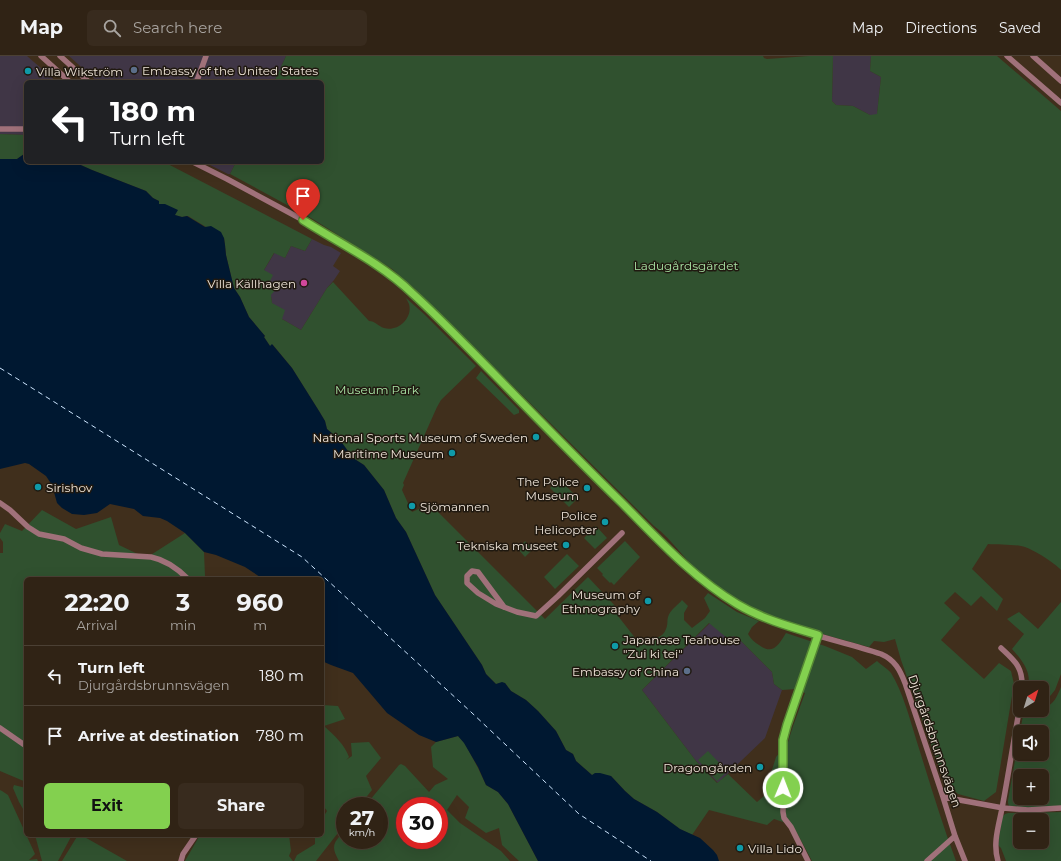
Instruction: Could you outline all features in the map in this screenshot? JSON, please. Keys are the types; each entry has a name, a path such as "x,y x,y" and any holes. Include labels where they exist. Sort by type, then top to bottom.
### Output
{"street":[{"path":"41,56 68,80"},
{"path":"60,56 87,80"},
{"path":"197,80 206,56"},
{"path":"1008,56 1061,103"},
{"path":"1033,56 1061,81"},
{"path":"0,129 24,129"},
{"name":"Djurgårdsbrunnsvägen","path":"197,164 303,220 397,279 437,317 561,443 694,574 710,587 739,605 774,621 881,654 893,661 900,672 955,836 965,861"},
{"path":"0,503 39,534 64,540 81,548 102,554 151,558 165,561 186,577"},
{"path":"504,607 478,572 472,571 467,576 467,583 478,593 496,604 517,612 536,616 622,533"},
{"path":"808,861 791,827 784,818 783,740 818,635"},
{"path":"1001,648 1020,668 1023,681"},
{"path":"998,861 995,853 996,841 1018,717"},
{"path":"0,728 24,745"},
{"path":"943,797 1003,808 1028,810 1061,808"},
{"path":"927,861 955,836"},
{"path":"181,861 183,854 195,837"}],"shaded area":[{"path":"0,56 27,56 55,80 24,80 24,135 0,134"},
{"path":"69,56 286,56 275,80 96,80"},
{"path":"833,56 871,56 870,71 881,77 877,115 870,115 853,106 836,105 832,101"},
{"path":"208,164 235,164 230,174"},
{"path":"312,239 341,253 333,266 340,271 327,288 301,330 282,319 272,303 269,283 264,270 275,252 285,258 291,246 305,251"},
{"path":"710,623 740,640 772,672 774,684 782,690 765,738 718,783 696,761 642,690"}],"green space":[{"name":"Ladugårdsgärdet","path":"286,56 763,56 767,59 833,56 832,101 836,105 853,106 870,115 877,114 881,77 870,71 871,56 997,56 1061,111 1061,570 1044,557 1025,547 988,544 972,569 1003,599 997,611 981,596 971,606 955,592 944,603 960,618 941,640 984,679 999,663 1011,671 1013,681 1013,690 996,792 984,801 958,794 944,781 895,639 884,642 874,641 869,647 783,621 742,603 723,592 698,572 661,532 416,290 392,269 311,218 230,174 235,164 324,164 324,80 275,80"},
{"path":"0,134 24,135 24,154 17,159 0,159"},
{"name":"Museum Park","path":"78,164 168,164 312,239 305,251 291,246 285,258 274,253 264,270 273,275 269,283 276,289 271,295 272,303 285,310 282,319 301,330 327,288 333,282 369,321 384,328 394,328 399,326 407,319 410,309 406,298 476,366 441,400 403,483 404,485 402,490 412,512 430,504 545,619 588,577 618,609 618,616 636,639 649,639 661,636 664,633 667,627 669,614 682,600 688,606 684,613 684,620 692,628 705,618 710,611 704,598 708,593 737,612 759,621 752,627 748,634 754,642 764,648 772,649 778,645 786,633 852,657 866,669 877,661 888,670 895,680 902,696 940,816 956,861 812,861 797,833 789,824 774,819 767,825 709,810 692,835 680,829 657,812 634,799 611,776 592,775 576,761 573,754 566,750 556,731 538,711 526,700 511,691 505,683 496,684 486,674 482,665 435,595 406,532 396,518 384,490 364,465 353,458 340,440 327,429 325,421 292,368 273,345 270,346 264,337 265,336 249,317 234,288 226,255 224,238 188,216 182,217 174,215 177,210 159,204 159,201 153,198 146,191","holes":["709,623 727,638 734,636 740,640 772,672 774,684 782,690 796,689 805,693 788,742 776,757 764,796 757,802 728,774 717,783 696,761 642,690"]},
{"path":"481,371 519,410 519,413 514,415 476,378"},
{"path":"559,479 578,498 569,507 550,488"},
{"path":"42,510 76,529 111,517 119,545 146,558 185,533 204,552 206,577 24,577 24,781 0,771 0,553 3,553 3,542 0,538 0,533 5,524 22,531"},
{"path":"596,526 607,538 595,549 584,538"},
{"path":"525,541 533,549 525,557 518,549"},
{"path":"625,541 640,557 614,585 602,575 603,574 597,568"},
{"path":"567,554 579,566 555,589 544,577"},
{"path":"1061,602 1061,674 1055,690 1049,697 1049,681 1029,681 1029,677 1023,662 1012,649 1024,634 1007,619 1019,612 1038,629"},
{"path":"1061,687 1061,806 1031,808 1009,806 1008,803 1013,772 1013,805 1049,805 1049,769 1013,769 1015,761 1049,761 1049,725 1021,725 1023,717 1049,717 1049,705 1058,694"},
{"path":"324,705 338,706 345,719 324,726"},
{"path":"324,726 345,748 349,757 346,760 352,756 351,743 369,742 381,758 366,776 372,790 366,797 336,797 336,835 316,861 294,861 297,855 315,844 315,837 324,837 324,816 327,811 324,807"},
{"path":"458,736 464,742 486,785 498,792 508,804 538,861 519,861 502,845 499,828 486,833 465,818 469,807 457,795 448,808 448,797 396,797 396,849 448,849 448,811 460,823 501,851 510,861 339,861 334,848 336,841 336,849 388,849 388,797 372,797 399,765 401,764 405,766 429,792 435,785 448,779 433,767 431,747 436,742"},
{"path":"708,751 727,771 717,781 698,760"},
{"path":"14,785 24,788 24,811 19,802 13,788"},
{"path":"0,790 8,795 24,830 24,837 27,837 35,854 29,860 37,859 38,861 0,861"},
{"path":"1061,812 1061,861 1006,861 1001,848 998,845 1002,818 1007,813"},
{"path":"36,837 71,837 58,861 42,861"},
{"path":"77,837 85,837 127,861 62,861"},
{"path":"199,837 289,837 291,851 289,856 293,861 185,861"}],"water":[{"path":"24,154 24,164 78,164 146,191 153,198 159,201 159,204 165,204 178,210 175,215 182,217 187,216 205,227 211,226 221,232 224,238 226,255 234,288 249,317 265,336 264,337 270,346 272,344 292,368 325,421 327,429 340,440 353,458 364,465 384,490 396,518 406,532 435,595 482,665 486,674 496,684 502,682 505,683 511,691 526,700 538,711 556,731 566,750 573,754 576,761 592,775 595,773 600,773 611,776 634,799 657,812 680,829 700,838 713,850 719,861 538,861 508,804 498,792 486,785 478,767 464,743 458,736 436,742 419,735 387,713 353,673 324,662 324,577 260,577 245,567 216,555 204,552 185,533 160,518 143,516 134,509 110,504 97,513 84,515 72,514 57,503 52,485 46,476 29,464 25,463 0,469 0,159 17,159"}],"ferry route":[{"path":"0,368 302,557 324,577"},
{"path":"324,577 471,712 579,814 651,861"}],"place":[{"name":"Embassy of the United States","path":"134,70"},
{"name":"Villa Wikström","path":"28,71"},
{"name":"Villa Källhagen","path":"304,283"},
{"name":"National Sports Museum of Sweden","path":"536,437"},
{"name":"Maritime Museum","path":"452,453"},
{"name":"Sirishov","path":"38,487"},
{"name":"The Police Museum","path":"587,488"},
{"name":"Sjömannen","path":"412,506"},
{"name":"Police Helicopter","path":"605,522"},
{"name":"Tekniska museet","path":"566,545"},
{"name":"Museum of Ethnography","path":"648,601"},
{"name":"Japanese Teahouse \"Zui ki tei\"","path":"615,646"},
{"name":"Embassy of China","path":"687,671"},
{"name":"Dragongården","path":"760,767"},
{"name":"Villa Lido","path":"740,848"}],"route":[{"path":"303,220 378,266 397,279 412,292 481,360 561,443 694,574 710,587 739,605 758,614 774,621 818,635 783,740 783,788"}]}
